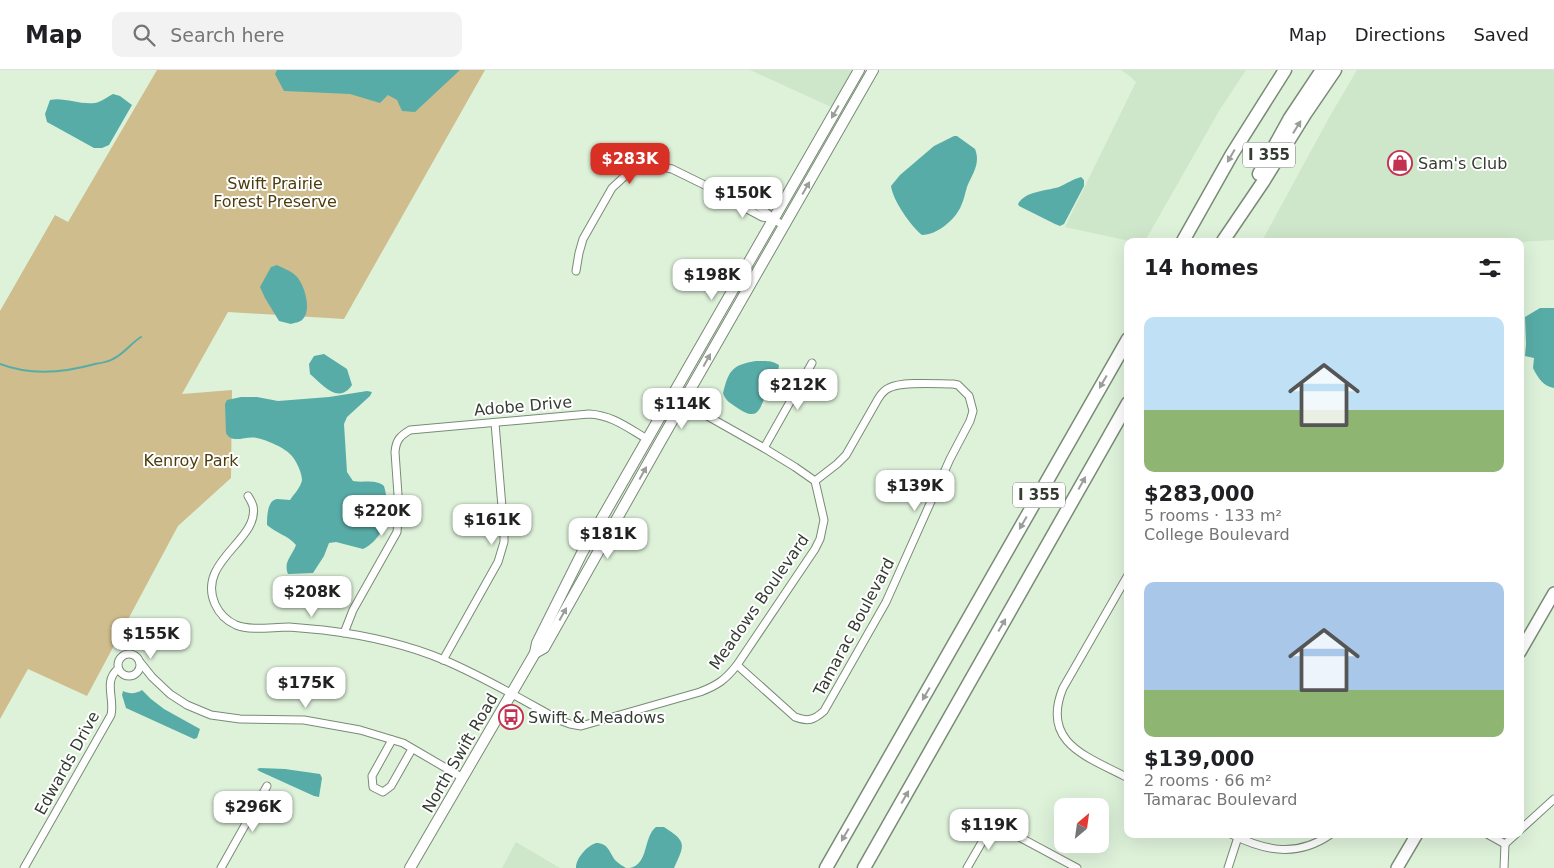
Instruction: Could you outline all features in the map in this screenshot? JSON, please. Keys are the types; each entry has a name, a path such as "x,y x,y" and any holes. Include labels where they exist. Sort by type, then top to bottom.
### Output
{"highway":[{"name":"I 355","path":"1185,238 1232,154 1285,70"},
{"name":"I 355","path":"1224,238 1290,118 1322,70"},
{"path":"1224,238 1263,182 1335,70"},
{"name":"I 355","path":"826,868 1124,346"},
{"name":"I 355","path":"865,868 1124,411"}],"main road":[{"path":"1524,645 1554,593"},
{"path":"1397,868 1414,838"}],"street":[{"name":"North Swift Road","path":"410,868 535,653 537,643 582,553 859,70"},
{"name":"North Swift Road","path":"535,653 544,648 783,225 873,70"},
{"path":"576,271 583,239 612,188 620,179 645,166 666,167 725,195 762,217 773,219 783,225"},
{"path":"764,448 812,363"},
{"name":"Tamarac Boulevard","path":"737,665 795,717 804,720 815,719 824,711 886,602 950,459 970,421 973,411 969,396 958,385 953,384 906,384 891,386 878,399 846,455 815,481"},
{"path":"672,396 764,448 815,481"},
{"name":"Adobe Drive","path":"344,633 353,610 397,532 399,509 396,444 398,439 410,430 601,414 616,420 647,439"},
{"path":"443,660 502,552 504,531 495,423"},
{"name":"Meadows Boulevard","path":"248,496 253,507 250,524 244,535 226,556 214,576 212,596 217,608 225,618 240,626 290,627 344,633 390,642 443,660 471,672 559,720 580,726 700,692 725,679 737,665 820,539 824,520 815,481"},
{"path":"1124,582 1062,688 1057,715 1058,725 1069,744 1080,752 1124,773"},
{"path":"140,662 138,671 131,676 123,674 118,669 119,658 126,654 135,655 152,678 170,694 187,705 211,715 240,719 304,720 360,730 403,743 463,778"},
{"name":"Edwards Drive","path":"24,868 110,715 112,708 111,677 118,669"},
{"path":"1049,726 1058,725"},
{"path":"392,740 372,776 373,787 383,792 391,786 412,748"},
{"path":"220,868 267,786"},
{"path":"1524,826 1554,799"},
{"path":"967,868 993,823 1077,868"},
{"path":"1228,868 1237,838"},
{"path":"1242,838 1255,845 1272,849 1293,849 1313,844 1323,838"},
{"path":"1494,838 1505,844"},
{"path":"1504,868 1505,844 1512,838"}],"shaded area":[{"path":"750,70 863,70 840,111"},
{"path":"1121,70 1246,70 1219,111 1147,238 1124,238 1124,240 1065,227 1136,82"},
{"path":"1357,70 1554,70 1554,240 1524,242 1524,238 1264,238"},
{"path":"516,842 560,868 502,868"}],"green space":[{"name":"Swift Prairie Forest Preserve","path":"157,70 485,70 344,319 228,312 182,394 232,390 231,478 178,526 87,696 28,669 0,719 0,311 55,215 68,222"}],"water":[{"path":"277,70 460,70 415,112 402,111 397,100 388,95 380,103 350,94 284,91 275,74"},
{"path":"113,94 120,96 132,105 109,145 102,148 94,148 47,122 45,114 50,100 61,99 95,103"},
{"path":"957,136 975,149 977,159 975,169 962,204 950,221 939,230 922,235 903,213 895,199 891,186 900,175 934,146"},
{"path":"1081,177 1084,180 1084,186 1064,224 1060,226 1018,204 1026,196 1059,187"},
{"path":"277,265 295,275 306,297 307,310 305,316 302,320 291,324 279,321 260,287 271,267"},
{"path":"1540,308 1554,308 1554,388 1541,381 1537,375 1533,368 1534,358 1525,356 1525,317"},
{"path":"324,354 347,369 352,385 347,391 336,393 331,391 310,374 309,364 314,356"},
{"path":"756,361 771,362 779,365 776,376 759,410 749,414 730,403 723,393 727,379 733,370 742,364"},
{"path":"367,391 372,392 370,396 347,417 344,424 347,472 353,481 373,482 384,486 387,504 382,530 371,544 363,549 336,542 329,543 324,556 313,573 288,574 287,562 296,545 290,539 267,525 268,514 269,506 274,500 290,500 302,480 300,470 291,455 276,445 253,437 236,439 229,437 226,433 225,404 227,400 241,397 257,397 278,401 329,397"},
{"path":"142,690 164,709 200,729 197,738 194,739 126,708 122,695 123,691 132,693"},
{"path":"257,769 320,774 322,778 319,797"},
{"path":"656,827 664,827 677,836 682,844 674,868 630,868 640,861 649,837"},
{"path":"596,843 604,845 616,861 626,868 576,868 576,864 583,853"}],"waterway":[{"path":"0,364 35,372 71,369 111,360 141,337"}],"place":[{"name":"Sam's Club","path":"1400,163"},
{"name":"Swift & Meadows","path":"511,717"}],"park label":[{"name":"Kenroy Park","path":"191,460"}]}
